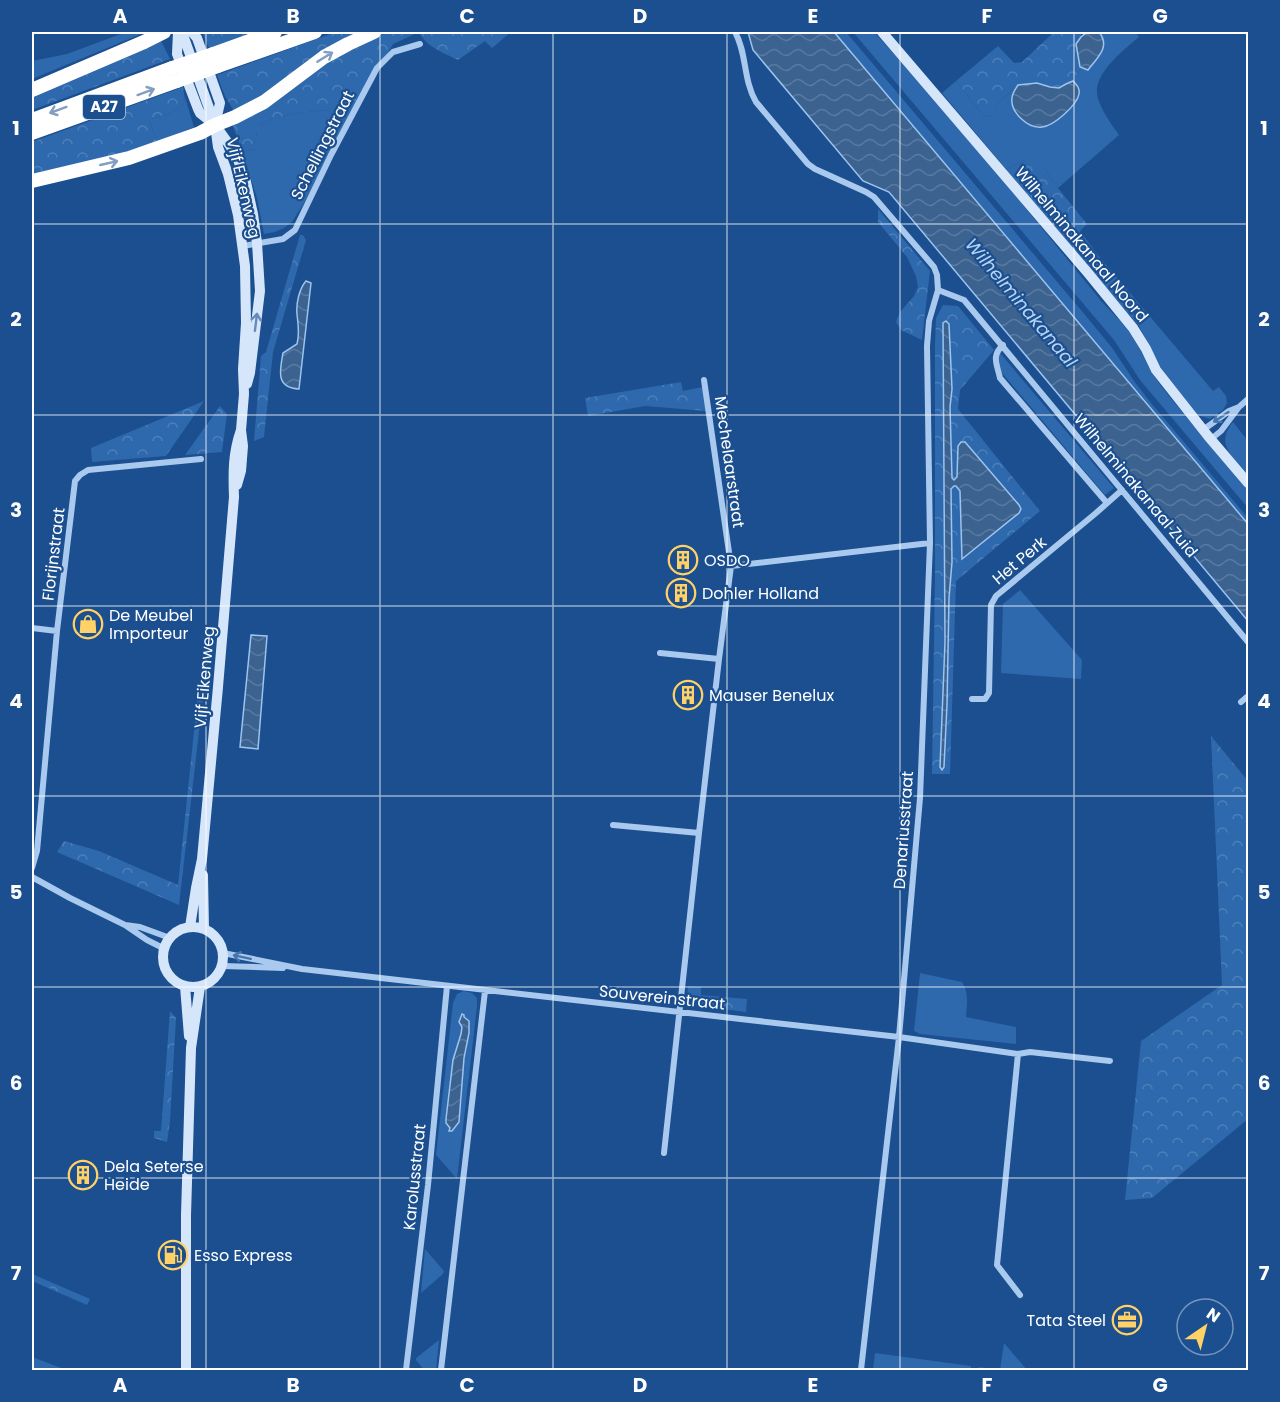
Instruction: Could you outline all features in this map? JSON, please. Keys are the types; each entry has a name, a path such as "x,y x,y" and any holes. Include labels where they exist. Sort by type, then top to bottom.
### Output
{"highway":[{"name":"A27","path":"32,90 164,32"},
{"name":"A27","path":"216,60 274,32"},
{"name":"A27","path":"32,134 216,60 315,32"},
{"path":"32,181 129,158 200,133 264,102 324,57 374,32"},
{"name":"A27","path":"32,120 175,75"}],"main road":[{"path":"180,32 177,54 200,113 215,125 220,103 197,38 192,32"},
{"name":"Wilhelminakanaal Noord","path":"882,32 1133,328 1156,370 1248,483"},
{"name":"Vijf Eikenweg","path":"215,125 236,154 246,182 257,243 260,291 250,373 244,394"},
{"name":"Vijf Eikenweg","path":"190,927 202,859 234,497 241,471 243,446 241,430 246,288 243,246 236,205 218,147 215,125"},
{"name":"Vijf Eikenweg","path":"202,859 204,929"},
{"path":"190,927 204,929 217,939 224,953 219,973 214,979 200,987 177,983 164,964 165,949 170,938 190,927"},
{"path":"185,986 191,1048"},
{"path":"186,1371 186,1215 191,1048 200,987"}],"street":[{"path":"735,32 740,43 750,90 756,102 808,164 866,192 879,202 934,267 938,290"},
{"name":"Schellingstraat","path":"243,246 283,239 295,230 377,68 393,52 420,44"},
{"name":"Wilhelminakanaal Zuid","path":"938,290 964,300 1248,642"},
{"name":"Denariusstraat","path":"861,1371 899,1037 920,798 930,543 927,346 929,321 938,290"},
{"name":"Wilhelminakanaal Zuid","path":"1003,345 995,356 1000,378 1107,503"},
{"name":"Mechelaarstraat","path":"664,1153 731,566 704,380"},
{"path":"1211,439 1221,431 1248,399"},
{"path":"1203,430 1229,411 1239,407"},
{"name":"Florijnstraat","path":"32,868 37,851 57,631 75,481 88,470 201,459"},
{"name":"Het Perk","path":"972,699 985,699 989,693 991,605 996,597 1122,490"},
{"path":"731,566 930,543"},
{"path":"32,628 57,631"},
{"path":"660,653 719,659"},
{"path":"1241,702 1248,696"},
{"path":"613,825 699,833"},
{"path":"32,877 125,925 165,949"},
{"path":"125,925 140,927 170,938"},
{"name":"Souvereinstraat","path":"224,953 302,969"},
{"name":"Souvereinstraat","path":"222,966 302,969 899,1037 1018,1054 1030,1052 1110,1061"},
{"name":"Karolusstraat","path":"406,1371 428,1185 447,986"},
{"path":"441,1371 485,991"},
{"path":"1018,1054 997,1265 1020,1295"}],"green space":[{"path":"126,32 146,32 32,79 32,61 67,54"},
{"path":"202,32 256,32 209,48"},
{"path":"336,32 363,32 235,113 217,75"},
{"path":"384,32 419,32 393,44 348,123 329,111 321,110 279,117 264,122 258,127 256,149 242,151 233,126 235,122 341,52"},
{"path":"419,32 511,32 492,48 485,41 458,60 431,46"},
{"path":"834,32 846,32 1086,316 1113,349 1151,403 1248,518 1248,524"},
{"path":"853,32 874,32 1015,195 1102,302 1127,328 1151,372 1165,391 1248,491 1248,508 1140,380 1114,340"},
{"path":"1054,32 1081,32 1081,37 1076,44 1081,68 1073,81 1059,88 1037,83 1018,85 996,105 991,117 983,115 956,81 998,46 1014,63 1022,62"},
{"path":"1099,32 1135,32 1139,37 1106,69 1098,85 1097,93 1100,104 1119,135 1058,188 1045,169 1025,160 1006,169 942,93 956,81 983,115 990,117 996,105 1016,87 1012,98 1078,87 1073,81 1081,68 1088,70 1103,50 1102,35"},
{"path":"161,41 170,59 32,110 32,94"},
{"path":"183,87 185,101 182,105 170,113 149,120 157,142 119,154 32,174 32,142"},
{"path":"184,94 194,127 157,142 149,120 178,108 185,101"},
{"path":"321,110 329,111 348,123 292,222 275,232 264,234 257,198 242,151 256,149 257,130 264,122"},
{"path":"1025,160 1032,160 1045,169 1087,224 1080,231 1098,255 1086,265 1006,169"},
{"path":"878,209 930,271 922,340 901,330 896,322 900,312 914,296 918,287 916,276 907,257 878,222"},
{"path":"300,235 303,235 306,240 273,352 264,437 254,441 261,356 266,352"},
{"path":"1098,255 1213,391 1219,387 1226,396 1227,403 1223,410 1210,419 1197,415 1162,370 1139,326 1086,265"},
{"path":"943,305 958,306 994,350 960,390 958,409 1040,511 956,581 950,774 932,774 936,318","holes":["946,321 949,324 952,478 954,480 957,477 958,446 961,442 965,442 1019,505 1021,511 962,559 960,491 956,486 951,489 952,562 946,736 940,767 945,642 943,323"]},
{"path":"1000,353 1114,488 1105,495 1002,373 997,357"},
{"path":"681,382 683,391 703,387 706,411 645,406 588,416 585,398"},
{"path":"204,401 166,456 92,462 91,448"},
{"path":"220,406 227,414 222,452 185,455"},
{"path":"1233,422 1248,441 1248,475 1232,456 1226,444 1225,437"},
{"path":"1020,590 1082,660 1081,679 1001,673 1003,604"},
{"path":"203,645 209,645 179,905 57,852 64,841 99,851 178,885"},
{"path":"1211,736 1248,781 1248,1119 1152,1198 1125,1200 1141,1041 1222,985"},
{"path":"920,973 962,982 967,994 966,1017 1016,1027 1016,1044 920,1034 914,1031"},
{"path":"688,986 701,987 701,995 747,999 746,1012 691,1005 687,997"},
{"path":"464,991 472,993 477,998 477,1006 457,1179 436,1155 453,1003 457,994","holes":["462,1016 466,1019 467,1049 464,1058 461,1104 457,1126 450,1131 446,1119 453,1060 461,1034 462,1027 459,1021"]},
{"path":"170,1011 176,1018 167,1142 154,1138 154,1131 161,1131"},
{"path":"425,1249 444,1271 421,1293"},
{"path":"32,1274 90,1299 87,1305 32,1281"},
{"path":"439,1340 436,1370 424,1370 416,1358"},
{"path":"1004,1343 1027,1370 1000,1370"},
{"path":"875,1353 971,1366 971,1370 873,1370"},
{"path":"32,1357 67,1370 32,1370"},
{"path":"979,1367 1000,1370 979,1370"}],"water":[{"name":"Wilhelminakanaal","path":"748,32 834,32 1248,524 1248,621 889,192 863,181 753,50"},
{"path":"1087,32 1099,32 1104,43 1099,57 1088,70 1080,67 1076,44"},
{"path":"1073,81 1079,90 1077,99 1064,114 1047,126 1031,125 1021,119 1014,109 1012,96 1018,85 1037,83 1059,88"},
{"path":"306,281 311,283 299,389 286,385 280,372 283,353 297,344 298,301"},
{"path":"946,321 949,324 952,389 950,407 952,478 954,480 957,477 958,446 961,442 965,442 1021,509 962,559 960,491 956,486 951,489 952,562 947,705 942,770 940,767 945,642 943,323"},
{"path":"251,635 267,636 258,749 240,747"},
{"path":"462,1014 469,1021 469,1033 464,1058 459,1122 452,1131 449,1131 446,1119 453,1060 461,1034 462,1027 459,1022"}],"place":[{"name":"OSDO","path":"683,560"},
{"name":"Dohler Holland","path":"681,593"},
{"name":"De Meubel Importeur","path":"88,624"},
{"name":"Mauser Benelux","path":"688,695"},
{"name":"Dela Seterse Heide","path":"83,1175"},
{"name":"Esso Express","path":"173,1255"},
{"name":"Tata Steel","path":"1127,1320"}]}
